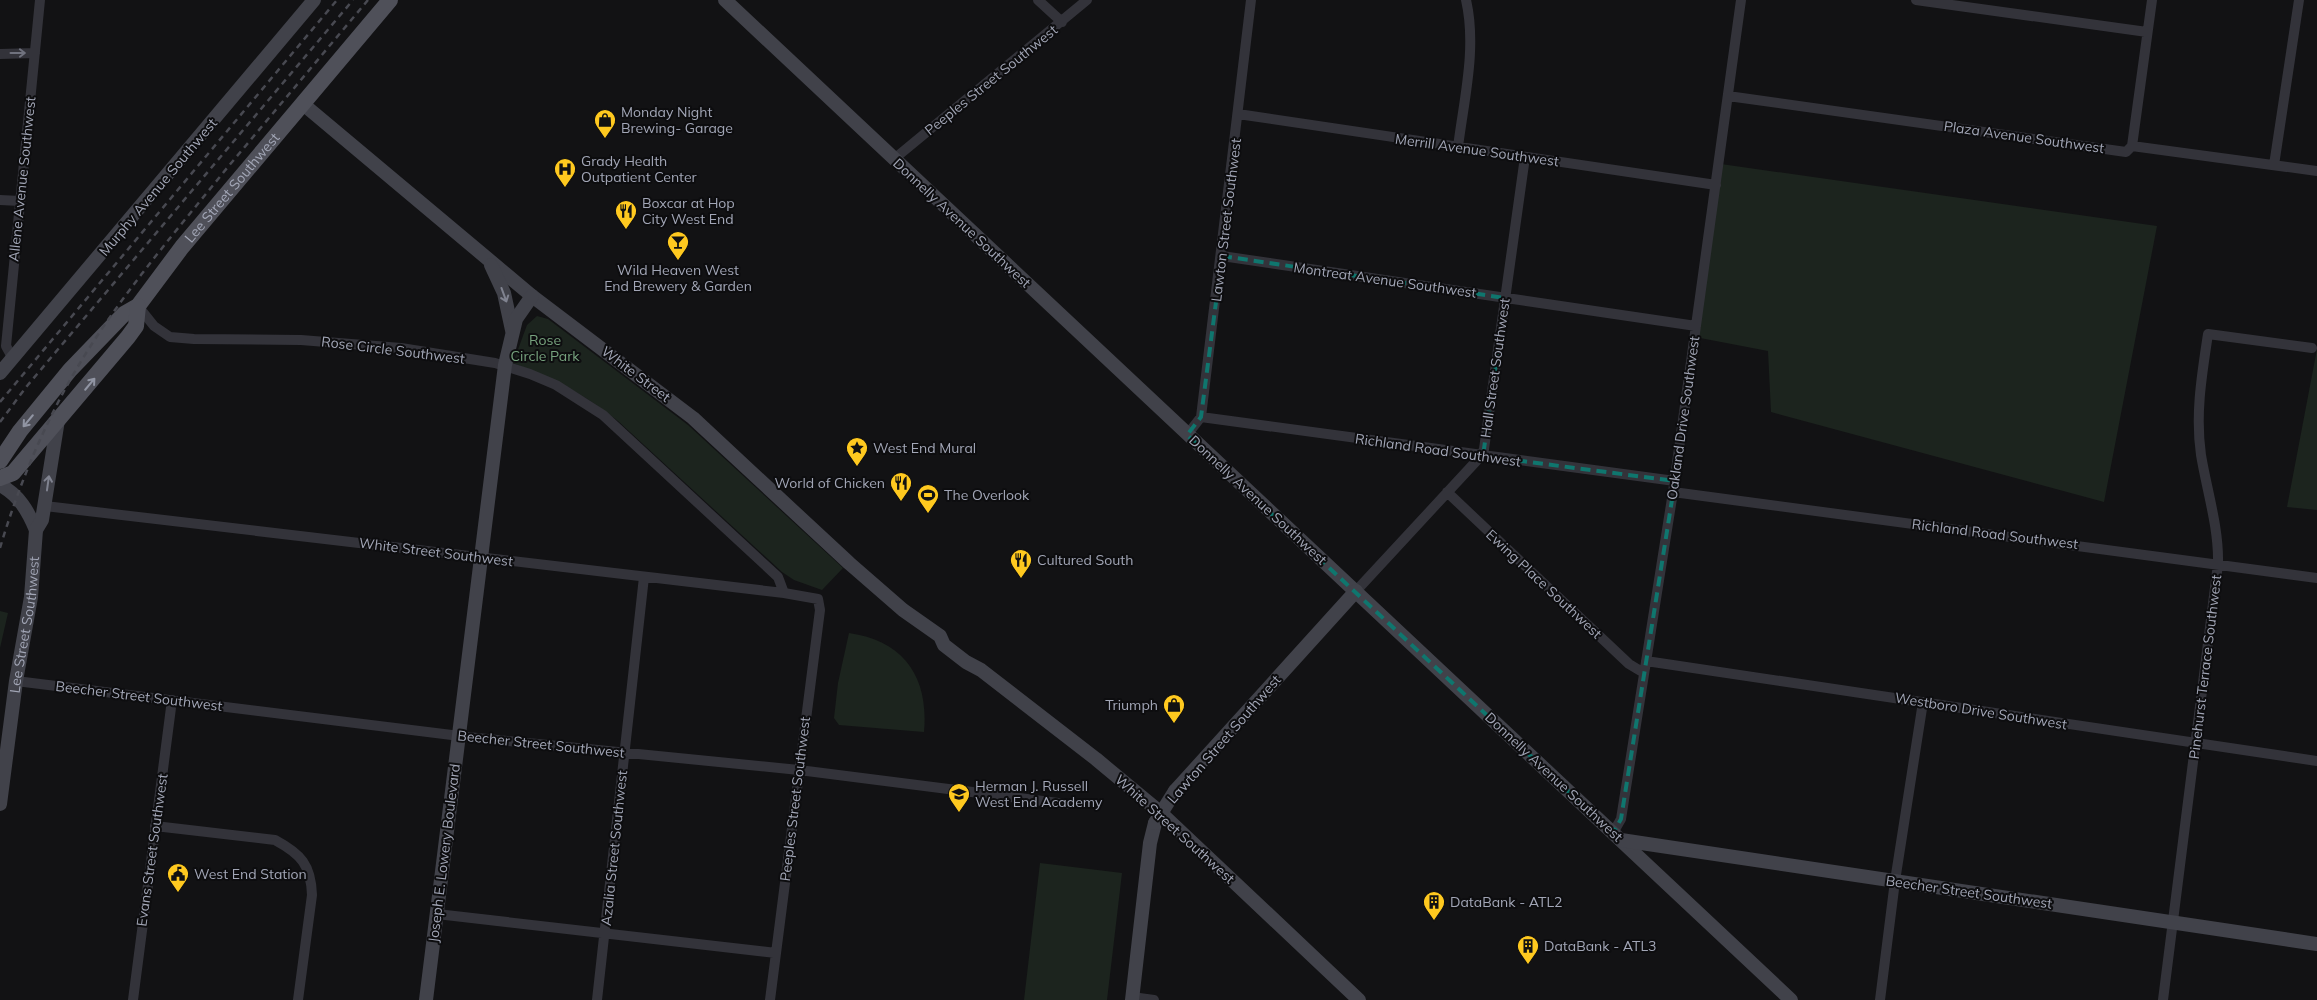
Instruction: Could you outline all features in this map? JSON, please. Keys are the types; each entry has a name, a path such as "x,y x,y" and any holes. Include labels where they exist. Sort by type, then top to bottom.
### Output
{"main road":[{"name":"Lee Street Southwest","path":"0,461 20,430 70,370 124,314 138,306 182,247 390,0"},
{"path":"0,478 13,473 128,337 136,326 138,306"}],"street":[{"name":"Allene Avenue Southwest","path":"6,349 40,0"},
{"name":"Murphy Avenue Southwest","path":"0,373 6,349 80,280 314,0"},
{"name":"Donnelly Avenue Southwest","path":"724,0 1791,1000"},
{"path":"1038,0 1062,22"},
{"name":"Peeples Street Southwest","path":"894,159 1088,0"},
{"name":"Lawton Street Southwest","path":"1201,417 1222,256 1251,0"},
{"path":"1458,147 1470,58 1471,33 1466,0"},
{"name":"Oakland Drive Southwest","path":"1617,836 1673,492 1741,0"},
{"path":"1916,0 2147,32"},
{"path":"2132,146 2152,0"},
{"path":"2274,165 2299,0"},
{"path":"0,54 35,53"},
{"name":"Plaza Avenue Southwest","path":"1728,96 2126,152 2132,146 2317,171"},
{"name":"White Street","path":"303,104 532,296 693,418 891,599"},
{"name":"Merrill Avenue Southwest","path":"1238,114 1716,185"},
{"name":"Hall Street Southwest","path":"1356,592 1481,456 1484,449 1525,157"},
{"path":"0,200 20,201"},
{"name":"Montreat Avenue Southwest","path":"1222,256 1696,326"},
{"path":"488,260 504,293 512,332"},
{"name":"Joseph E. Lowery Boulevard","path":"426,1000 505,365 516,319 532,296"},
{"name":"Rose Circle Southwest","path":"138,306 154,326 170,337 301,340 401,348 505,365 556,385 603,415 778,577 784,593"},
{"name":"Pinehurst Terrace Southwest","path":"2163,1000 2218,564 2219,547 2201,455 2198,427 2199,393 2208,334 2312,348"},
{"path":"1187,435 1201,417"},
{"name":"Richland Road Southwest","path":"1201,417 1674,481"},
{"name":"Lee Street Southwest","path":"0,804 16,681 31,597 36,530 49,507 58,420"},
{"path":"0,485 25,506 36,530"},
{"name":"Ewing Place Southwest","path":"1446,492 1629,664 1644,673"},
{"name":"Richland Road Southwest","path":"1673,492 2317,578"},
{"name":"White Street Southwest","path":"49,507 784,593 818,599"},
{"name":"Azalia Street Southwest","path":"597,1000 644,577"},
{"name":"Lawton Street Southwest","path":"1132,999 1154,823 1175,791 1356,592"},
{"name":"Peeples Street Southwest","path":"770,1000 820,610 818,599"},
{"name":"White Street Southwest","path":"891,599 940,636 950,638 972,656 981,670 1096,759 1161,813 1359,1000"},
{"name":"Westboro Drive Southwest","path":"1646,661 2317,761"},
{"name":"Beecher Street Southwest","path":"16,681 459,736 799,770 1066,804"},
{"name":"Evans Street Southwest","path":"133,1000 172,700"},
{"path":"1880,1000 1895,881 1923,702"},
{"path":"155,826 275,840 301,858 312,880 312,895 298,1000"},
{"name":"Beecher Street Southwest","path":"1617,836 1895,881 2317,944"},
{"path":"437,914 776,953"},
{"path":"1132,999 1154,1000"}],"highlighted area":[{"path":"1222,256 1505,298 1483,456 1675,481 1621,819 1613,833 1187,435 1201,417"}],"green space":[{"path":"1721,164 2157,226 2104,502 1771,412 1768,351 1695,337"},
{"name":"Rose Circle Park","path":"537,316 548,319 688,425 843,568 822,590 794,580 782,572 618,421 592,402 568,388 513,363 527,325"},
{"path":"2317,349 2317,510 2287,507"},
{"path":"0,611 8,613 0,648"},
{"path":"849,633 868,637 885,644 898,653 909,665 917,679 922,694 924,732 839,725 834,718 838,683"},
{"path":"1040,863 1122,873 1107,1000 1024,1000"}],"railway":[{"path":"0,402 337,0"},
{"path":"0,422 27,386 353,0"},
{"path":"0,548 16,498 46,426 70,380 99,333 171,237 368,0"}],"place":[{"name":"Monday Night Brewing- Garage","path":"605,139"},
{"name":"Grady Health Outpatient Center","path":"565,188"},
{"name":"Boxcar at Hop City West End","path":"626,230"},
{"name":"Wild Heaven West End Brewery & Garden","path":"678,261"},
{"name":"West End Mural","path":"857,467"},
{"name":"World of Chicken","path":"901,502"},
{"name":"The Overlook","path":"928,514"},
{"name":"Cultured South","path":"1021,579"},
{"name":"Triumph","path":"1174,724"},
{"name":"Herman J. Russell West End Academy","path":"959,813"},
{"name":"West End Station","path":"178,893"},
{"name":"DataBank - ATL2","path":"1434,921"},
{"name":"DataBank - ATL3","path":"1528,965"}]}
